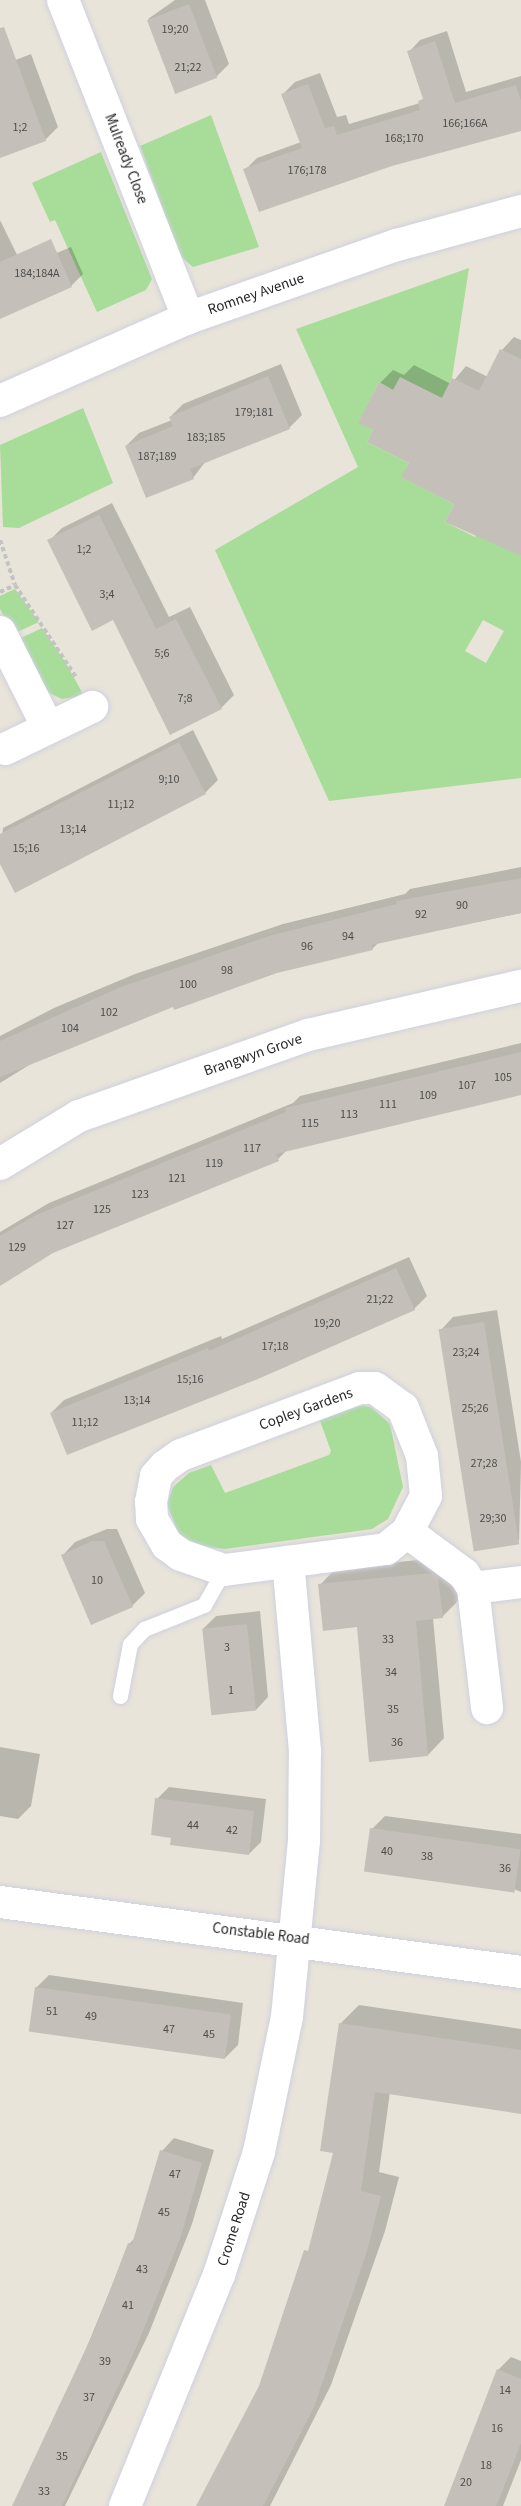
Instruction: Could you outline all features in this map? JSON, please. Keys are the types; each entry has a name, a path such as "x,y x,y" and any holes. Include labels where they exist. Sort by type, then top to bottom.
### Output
{"street":[{"name":"Mulready Close","path":"63,0 188,318"},
{"name":"Romney Avenue","path":"0,401 188,318 397,245 521,211"},
{"path":"0,632 48,728"},
{"path":"5,749 92,706"},
{"name":"Brangwyn Grove","path":"0,1164 79,1116 308,1035 521,986"},
{"name":"Copley Gardens","path":"360,1388 375,1389 404,1407 422,1456 426,1496 407,1532 386,1549 224,1570 181,1556 167,1545 152,1519 151,1495 156,1476 181,1455 360,1388"},
{"path":"407,1532 464,1574 473,1588 487,1708"},
{"path":"288,1562 304,1751 304,1841 296,1939"},
{"path":"473,1588 521,1582"},
{"name":"Constable Road","path":"0,1902 296,1939 521,1972"},
{"name":"Crome Road","path":"125,2506 219,2275 259,2152 287,2017 296,1939"}],"lane":[{"path":"120,1696 130,1644 144,1629 204,1605 224,1570"}],"path":[{"path":"0,540 15,585 68,662 92,706"},
{"path":"0,592 15,585"}],"green space":[{"path":"211,115 259,247 193,267 180,256 140,146"},
{"path":"101,152 152,279 146,290 97,312 55,220 50,222 32,183"},
{"path":"469,268 452,378 442,398 400,378 393,390 379,382 359,422 373,430 367,442 409,463 402,477 454,504 445,522 475,537 484,519 521,556 521,778 329,801 215,550 358,467 296,329","holes":["483,620 504,631 486,663 465,651"]},
{"path":"83,408 113,483 19,528 3,527 0,445"},
{"path":"15,589 39,622 13,634 0,609 0,596"},
{"path":"42,628 66,663 84,696 62,699 45,691 17,640"},
{"path":"356,1405 371,1407 390,1424 403,1487 388,1519 372,1529 225,1549 200,1546 179,1535 167,1504 173,1487 189,1473 211,1465 225,1493 329,1455 331,1451 319,1418"}],"building":[{"path":"189,4 217,78 175,94 147,20"},
{"path":"4,27 46,141 0,158 0,28"},
{"path":"435,41 455,103 516,85 521,101 521,131 392,166 259,212 243,169 302,148 281,94 308,84 325,128 334,126 337,135 420,110 418,101 423,99 407,51"},
{"path":"51,239 72,287 0,319 0,262"},
{"path":"500,349 521,359 521,556 445,522 454,504 401,477 409,463 367,442 373,430 358,423 379,382 393,390 400,377 442,398 452,378 479,391"},
{"path":"268,376 290,429 190,469 194,479 146,498 125,446 173,426 169,417"},
{"path":"99,515 156,629 176,619 222,709 170,735 113,620 92,631 47,540"},
{"path":"179,742 206,794 15,893 0,864 0,834"},
{"path":"521,878 521,913 372,945 373,950 277,973 174,1010 173,1007 0,1077 0,1041 121,987 269,936 397,904 396,901"},
{"path":"521,1052 521,1095 276,1154 279,1161 53,1253 0,1286 0,1236 36,1215 286,1112 285,1108"},
{"path":"396,1268 415,1310 258,1379 67,1455 50,1413 208,1348 209,1351"},
{"path":"484,1322 519,1544 474,1551 439,1329"},
{"path":"92,1541 104,1541 133,1607 91,1625 61,1555"},
{"path":"432,1573 438,1578 443,1618 416,1621 428,1756 369,1762 357,1627 323,1631 318,1584"},
{"path":"247,1624 256,1711 211,1715 202,1629"},
{"path":"155,1798 254,1811 249,1855 170,1845 171,1838 151,1835"},
{"path":"370,1828 521,1849 514,1893 364,1872"},
{"path":"35,1987 231,2015 225,2059 29,2032"},
{"path":"339,2023 521,2050 521,2114 375,2092 361,2191 381,2196 367,2251 314,2407 263,2506 196,2506 259,2386 304,2250 308,2251 333,2153 320,2151"},
{"path":"160,2150 202,2163 180,2239 136,2348 62,2506 12,2506 96,2327 128,2243 132,2244"},
{"path":"497,2369 521,2379 521,2443 496,2506 444,2506"}]}
